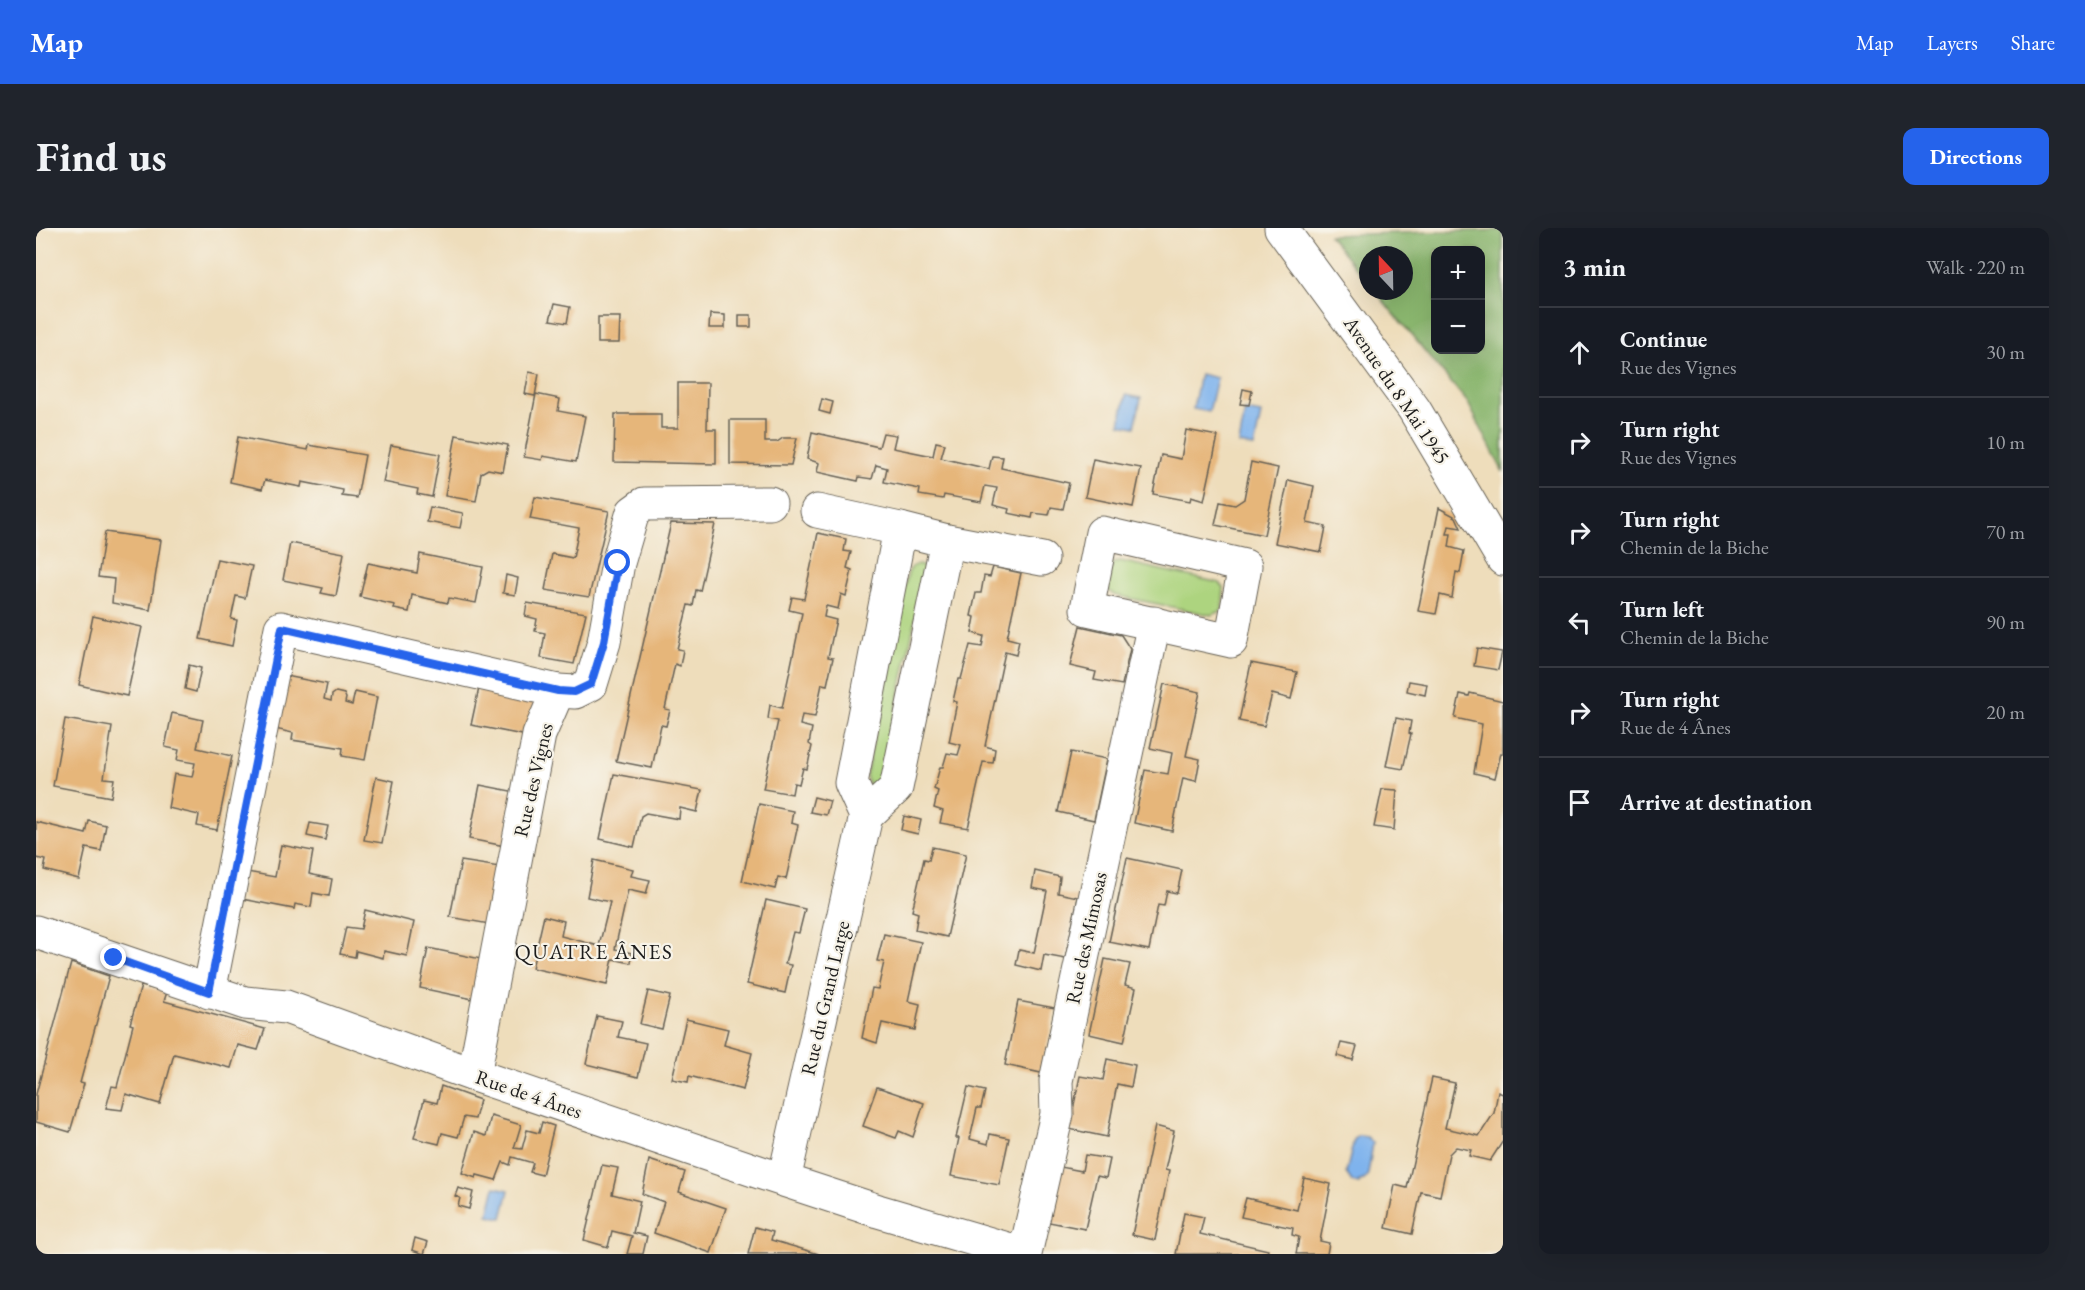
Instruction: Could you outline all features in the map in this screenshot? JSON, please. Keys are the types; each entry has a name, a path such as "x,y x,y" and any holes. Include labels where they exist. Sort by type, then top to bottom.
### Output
{"street":[{"name":"Avenue du 8 Mai 1945","path":"1281,228 1414,409 1503,559"},
{"path":"209,992 282,628 558,691 574,692 591,684 604,642 618,563 633,512 644,504 770,503"},
{"path":"817,511 947,541 1042,559"},
{"path":"900,530 851,783 866,816 897,788 947,541"},
{"path":"1102,533 1245,566 1231,640 1154,623 1087,609 1102,533"},
{"name":"Rue des Mimosas","path":"1024,1254 1057,1114 1056,1081 1154,623"},
{"name":"Rue des Vignes","path":"474,1075 539,735 558,691"},
{"name":"Rue du Grand Large","path":"784,1180 866,816"},
{"name":"Rue de 4 Ânes","path":"36,932 245,1003 286,1007 474,1075 784,1180 878,1211 1024,1254"}],"green space":[{"path":"1503,230 1503,472 1468,403 1382,300 1413,300 1413,246 1359,246 1359,272 1329,235"},
{"path":"1120,561 1220,583 1224,588 1222,611 1211,615 1114,595 1104,583 1113,563"},
{"path":"917,564 926,568 882,776 879,784 870,787 866,776 908,573"}],"water":[{"path":"1200,374 1217,378 1209,412 1193,409"},
{"path":"1126,395 1141,398 1135,427 1120,424"},
{"path":"1245,411 1261,414 1254,447 1239,444"},
{"path":"1358,1136 1367,1137 1373,1143 1368,1174 1364,1180 1359,1181 1359,1184 1351,1182 1346,1173 1354,1140"},
{"path":"495,1187 509,1190 502,1218 488,1215"}],"building":[{"path":"554,304 570,307 567,323 550,320"},
{"path":"710,314 725,315 725,328 709,328"},
{"path":"739,315 751,315 751,327 739,327"},
{"path":"598,317 620,317 619,343 598,343"},
{"path":"529,372 539,374 535,396 525,394"},
{"path":"678,383 708,383 707,429 716,429 716,464 614,462 615,414 661,414 661,428 678,428"},
{"path":"1243,389 1252,391 1249,405 1240,404"},
{"path":"536,394 560,399 558,411 585,416 576,462 543,456 542,460 524,457"},
{"path":"822,399 833,402 830,414 819,411"},
{"path":"730,420 765,420 765,442 797,438 791,465 730,464"},
{"path":"1186,430 1218,436 1204,501 1191,497 1190,501 1153,494 1161,455 1181,459"},
{"path":"812,432 879,447 883,433 896,435 893,448 933,456 936,442 945,444 941,458 989,469 992,456 1003,457 1001,468 1069,483 1063,509 1051,507 1049,515 1033,513 1032,518 1008,513 1009,509 993,505 997,488 985,486 981,502 944,495 943,499 919,495 920,489 884,482 887,468 876,465 872,479 859,477 858,481 817,472 819,463 807,459"},
{"path":"456,435 508,445 503,472 488,469 481,473 476,501 445,496"},
{"path":"238,437 308,450 309,445 365,455 357,498 342,496 343,490 302,482 301,487 265,480 262,489 230,482"},
{"path":"391,445 440,454 432,497 417,494 418,489 383,482"},
{"path":"1093,459 1141,468 1133,507 1085,497"},
{"path":"1251,462 1278,468 1264,535 1215,525 1220,502 1235,505 1244,499"},
{"path":"1288,480 1314,486 1307,523 1326,527 1321,552 1275,543"},
{"path":"535,497 609,511 589,597 545,590 552,554 573,558 579,528 530,519"},
{"path":"430,507 463,513 460,528 427,522"},
{"path":"1439,508 1456,517 1461,528 1449,526 1447,534 1451,534 1449,547 1464,551 1460,573 1456,572 1452,598 1440,595 1436,614 1418,611"},
{"path":"671,523 715,524 700,591 696,590 693,606 688,605 677,649 683,650 680,666 675,664 665,709 670,710 666,726 661,725 652,768 616,761"},
{"path":"105,532 161,540 150,610 112,603 114,579 98,577"},
{"path":"818,533 846,539 844,551 851,552 847,568 852,570 846,596 841,594 838,609 826,606 824,617 836,620 828,657 833,658 827,685 822,684 815,717 802,715 800,725 812,728 809,744 812,746 807,769 803,768 799,784 794,783 792,794 763,789 778,721 768,719 770,705 782,708 802,613 789,610 792,597 804,599"},
{"path":"290,543 344,553 336,596 321,593 323,588 283,580"},
{"path":"420,554 483,567 476,603 449,598 448,603 412,595 409,612 394,609 395,605 360,597 368,563 417,573"},
{"path":"217,559 252,566 245,598 236,596 231,619 237,620 232,646 200,639"},
{"path":"993,567 1021,573 1007,638 1019,641 1016,655 1005,652 985,746 995,749 993,763 983,762 968,828 940,823 943,811 934,808 938,791 934,789 940,767 943,767 947,753 958,755 961,745 949,742 957,702 953,701 970,645 982,647 984,636 972,633 975,617 971,616 976,593 981,593 984,576 990,577"},
{"path":"506,575 518,578 515,595 503,593"},
{"path":"527,603 586,613 574,664 541,658 545,633 535,631 537,619 525,616"},
{"path":"93,616 142,627 127,696 79,685"},
{"path":"1080,626 1121,635 1130,649 1122,685 1094,680 1096,672 1070,666"},
{"path":"1477,648 1502,652 1498,670 1474,666"},
{"path":"1251,663 1297,672 1291,699 1272,694 1264,726 1239,721"},
{"path":"189,665 201,668 196,692 185,689"},
{"path":"286,676 327,684 324,699 331,701 332,695 336,692 344,694 345,703 352,705 355,692 377,697 365,760 342,756 343,748 292,740 293,733 275,729"},
{"path":"1409,681 1427,684 1425,695 1407,691"},
{"path":"1164,684 1200,692 1186,756 1200,759 1196,781 1183,778 1172,831 1134,823 1145,770 1168,774 1172,753 1150,748"},
{"path":"479,688 536,699 528,736 471,725"},
{"path":"1470,693 1503,701 1503,754 1501,753 1495,778 1474,773 1482,724 1455,718 1460,694 1469,696"},
{"path":"172,713 203,720 197,748 232,756 217,830 197,826 199,815 168,808 174,774 192,777 195,763 177,760 179,750 165,747"},
{"path":"1396,718 1411,721 1409,733 1411,734 1403,769 1386,766"},
{"path":"65,719 112,727 104,778 114,779 111,797 53,786"},
{"path":"1071,752 1107,759 1094,820 1058,812"},
{"path":"614,774 702,790 697,812 680,808 679,819 646,813 641,816 634,847 600,839"},
{"path":"376,777 394,781 382,843 364,840"},
{"path":"480,785 516,792 505,846 469,839"},
{"path":"1382,789 1397,790 1394,830 1374,827"},
{"path":"814,797 830,801 826,815 810,812"},
{"path":"759,804 793,811 791,823 798,825 786,879 778,877 775,889 742,881"},
{"path":"904,816 921,820 918,834 901,830"},
{"path":"89,821 106,825 101,851 86,848 79,879 44,870 46,860 36,858 36,822 86,834"},
{"path":"310,823 328,826 325,840 307,836"},
{"path":"281,845 313,851 309,874 332,879 329,896 313,893 311,907 295,904 294,909 242,899 247,872 275,877"},
{"path":"932,847 966,854 947,937 915,930 918,913 912,911 924,859 929,860"},
{"path":"1127,858 1182,870 1177,893 1167,891 1164,906 1158,905 1149,950 1109,942"},
{"path":"594,860 633,869 631,876 650,880 646,894 628,890 615,949 632,953 631,963 613,959 607,985 532,968 544,916 564,921 561,936 599,946 610,902 587,897"},
{"path":"461,861 500,867 489,924 450,917"},
{"path":"1035,871 1060,877 1058,893 1078,897 1065,959 1044,955 1041,971 1016,965 1019,950 1034,953 1047,891 1032,888"},
{"path":"766,900 805,909 799,933 793,932 785,964 791,965 785,993 747,984"},
{"path":"365,910 414,922 407,956 384,951 383,958 356,951 355,957 340,954 346,927 361,929"},
{"path":"884,934 921,942 908,1001 920,1004 915,1030 882,1023 877,1043 862,1038 872,988 878,989 884,962 877,961"},
{"path":"428,948 481,959 473,999 420,988"},
{"path":"1105,959 1130,964 1125,985 1136,988 1124,1042 1089,1034"},
{"path":"71,963 109,976 80,1083 84,1084 70,1132 36,1122 36,1094"},
{"path":"141,986 167,992 164,1001 265,1029 258,1050 238,1045 231,1068 174,1054 160,1104 126,1094 122,1110 106,1108 112,1086 117,1087 133,1025 130,1024"},
{"path":"648,991 670,996 662,1029 640,1024"},
{"path":"1018,1001 1055,1008 1041,1073 1005,1065"},
{"path":"597,1016 622,1021 618,1037 646,1043 638,1077 586,1064"},
{"path":"686,1019 728,1029 724,1045 752,1053 743,1090 689,1076 688,1082 672,1079"},
{"path":"1341,1043 1357,1046 1353,1060 1337,1056"},
{"path":"1107,1059 1135,1065 1131,1087 1117,1084 1107,1137 1069,1129 1080,1076 1103,1080"},
{"path":"1432,1078 1455,1083 1445,1128 1479,1136 1494,1113 1498,1092 1503,1094 1503,1141 1490,1161 1469,1156 1471,1150 1456,1147 1449,1154 1440,1196 1421,1192 1412,1234 1386,1228 1395,1185 1407,1188"},
{"path":"441,1086 480,1100 475,1119 464,1117 458,1137 442,1133 439,1144 414,1138 424,1100 437,1103"},
{"path":"877,1087 924,1103 913,1137 899,1131 896,1138 863,1126"},
{"path":"968,1087 985,1091 981,1108 977,1108 970,1139 988,1144 990,1134 1009,1138 999,1185 951,1176 959,1138 956,1138"},
{"path":"491,1116 521,1125 514,1148 522,1149 527,1130 539,1133 542,1122 554,1126 542,1175 530,1172 533,1163 512,1157 510,1165 503,1162 496,1180 477,1175 476,1178 462,1173 474,1132 486,1136"},
{"path":"1155,1126 1174,1131 1165,1170 1169,1171 1155,1240 1132,1235"},
{"path":"1085,1155 1110,1159 1106,1178 1097,1176 1085,1229 1049,1222 1061,1167 1082,1171"},
{"path":"649,1160 685,1172 679,1192 726,1208 711,1253 654,1233 664,1202 642,1194"},
{"path":"602,1165 618,1168 612,1194 640,1201 633,1233 647,1236 643,1254 627,1254 632,1236 612,1231 608,1247 584,1240"},
{"path":"1304,1178 1331,1184 1320,1241 1329,1243 1327,1254 1296,1254 1299,1237 1292,1235 1293,1228 1241,1217 1246,1198 1297,1210"},
{"path":"458,1188 473,1192 469,1209 458,1206 460,1198 455,1196"},
{"path":"1184,1213 1204,1217 1200,1234 1268,1250 1267,1254 1176,1254"},
{"path":"755,1227 773,1232 771,1240 819,1254 748,1254"},
{"path":"415,1238 428,1242 424,1254 412,1250"}],"district":[{"name":"QUATRE ÂNES","path":"594,951"}],"route":[{"path":"114,958 209,992 282,628 558,691 574,692 591,684 604,642 618,563"}]}
